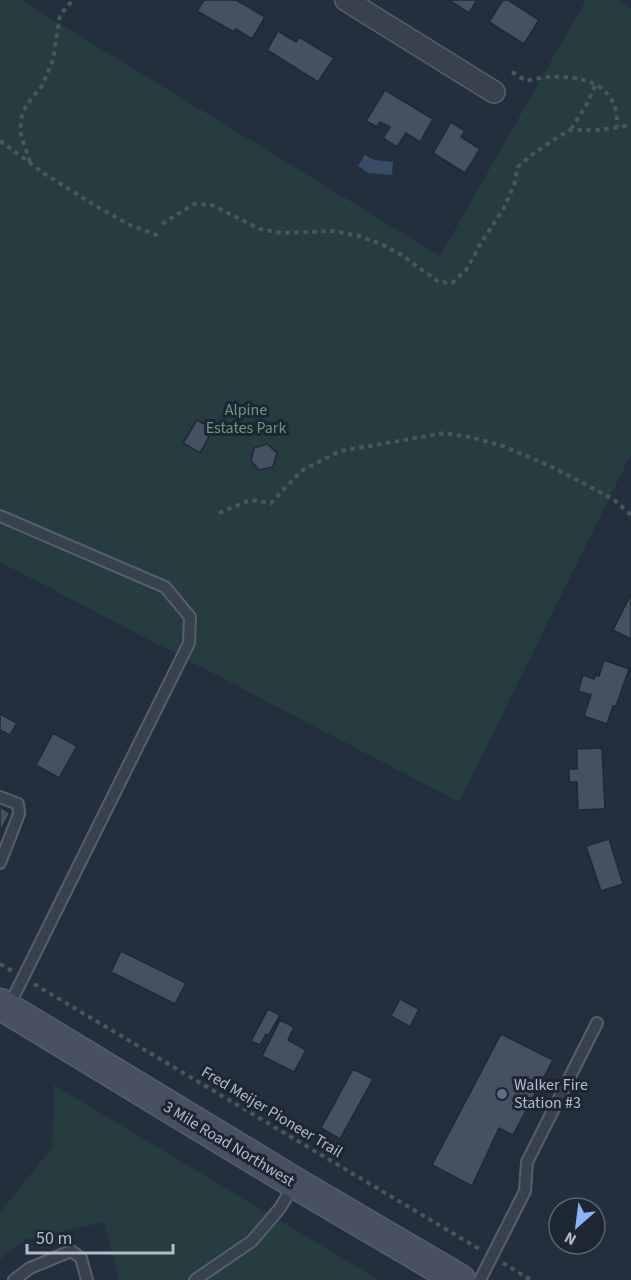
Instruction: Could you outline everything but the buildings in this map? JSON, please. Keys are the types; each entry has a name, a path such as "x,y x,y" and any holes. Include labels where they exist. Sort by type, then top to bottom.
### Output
{"main road":[{"name":"3 Mile Road Northwest","path":"4,1006 295,1183 460,1280"}],"street":[{"path":"346,0 494,92"}],"lane":[{"path":"0,516 165,587 190,617 189,643 23,977 4,1006"},
{"path":"0,797 18,804 19,814 0,863"},
{"path":"480,1280 525,1191 527,1162 597,1023"},
{"path":"195,1280 252,1241 280,1208 295,1183"},
{"path":"14,1280 30,1268 71,1251 81,1258 87,1280"}],"path":[{"path":"30,163 20,132 22,114 42,86 53,60 60,15 73,0"},
{"path":"512,72 526,80 547,77 570,78 596,84 612,98 618,119 617,127"},
{"path":"162,224 194,204 212,205 260,229 282,233 334,231 359,236 400,254 440,282 452,284 466,270 504,208 514,185 518,167 530,156 570,130 586,106 596,84"},
{"path":"570,130 600,130 631,125"},
{"path":"0,141 94,205 130,225 162,237"},
{"path":"219,513 250,501 271,503 301,471 340,451 445,433 503,446 554,468 613,499 631,515"},
{"name":"Fred Meijer Pioneer Trail","path":"0,964 531,1280"}],"green space":[{"name":"Alpine Estates Park","path":"0,0 21,0 440,256 586,0 617,0 631,9 631,454 459,802 0,562"},
{"path":"54,1085 379,1280 119,1280 104,1222 25,1240 0,1259 0,1212 52,1148"}],"water":[{"path":"365,155 374,160 393,162 392,175 368,173 358,166"}],"place":[{"name":"Walker Fire Station #3","path":"502,1094"}]}
